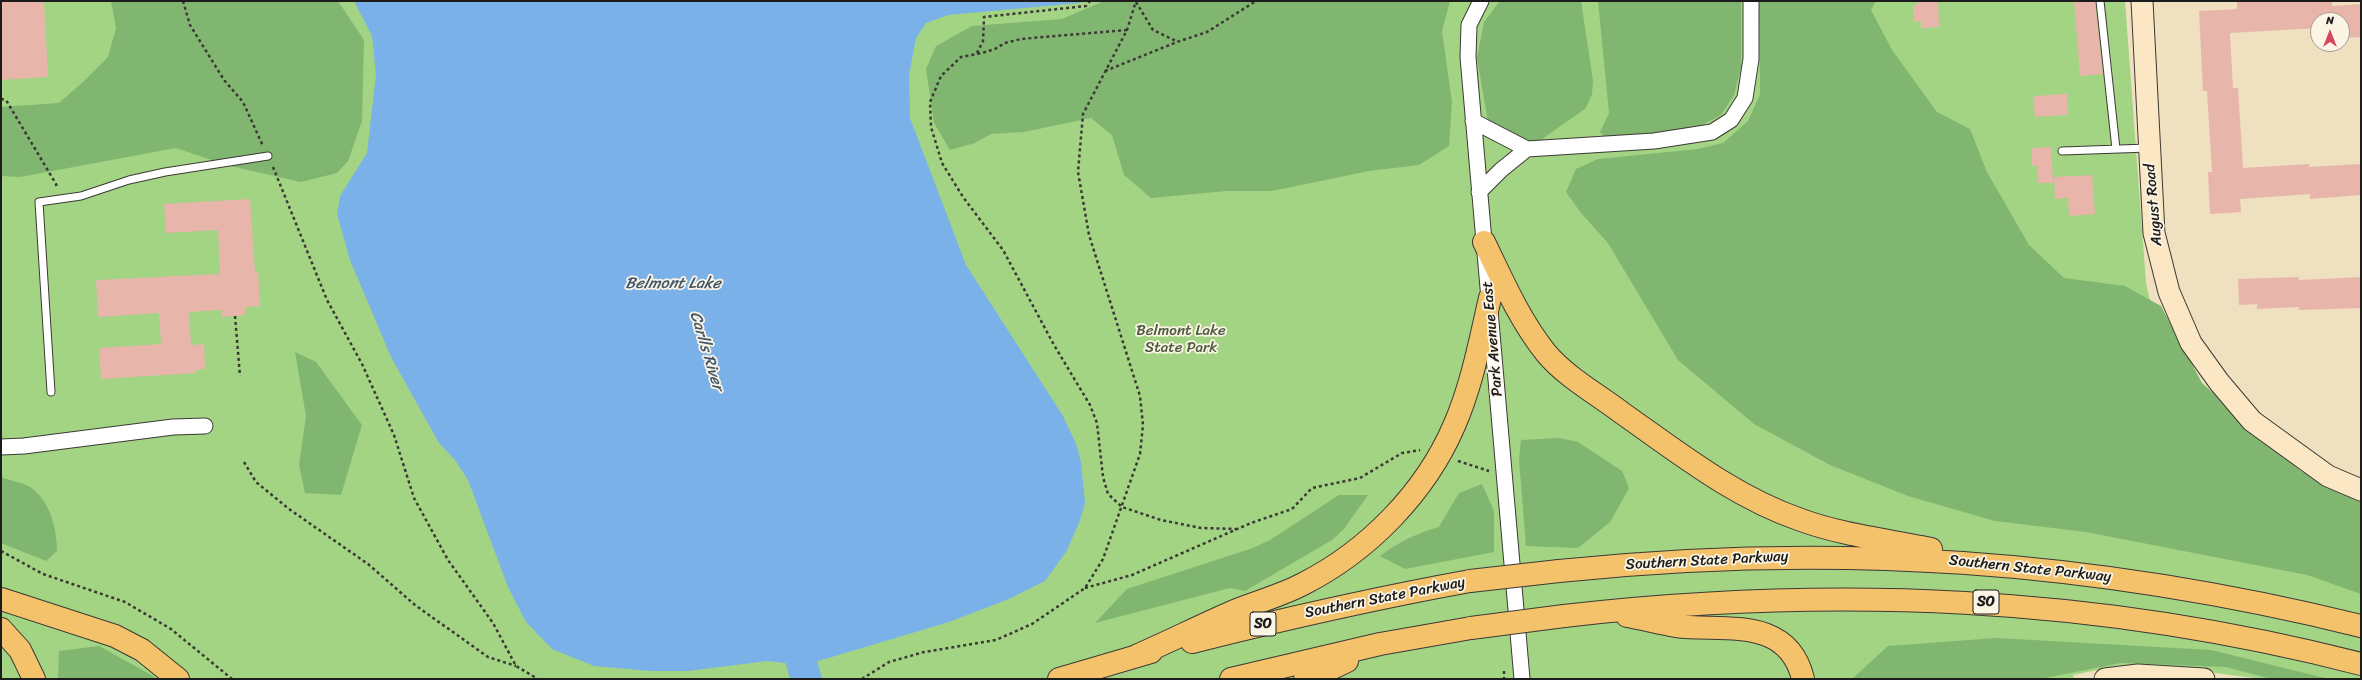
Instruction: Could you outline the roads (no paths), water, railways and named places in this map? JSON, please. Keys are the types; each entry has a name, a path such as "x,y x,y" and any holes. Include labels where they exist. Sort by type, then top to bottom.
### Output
{"highway":[{"path":"1484,242 1518,313 1548,354 1582,384 1712,476 1752,499 1801,520 1841,531 1880,538 2002,565"},
{"path":"1136,656 1234,612 1303,584 1338,563 1382,527 1420,484 1452,431 1467,391 1490,298"},
{"name":"Southern State Parkway","path":"1059,679 1136,656 1288,618 1395,595 1470,582 1559,571 1672,560 1775,557 1892,558 2002,565 2108,576 2181,588 2273,606 2361,626"},
{"path":"1,599 115,636 142,650 178,679"},
{"name":"SO","path":"1231,679 1380,644 1471,628 1606,611 1708,603 1802,599 1896,599 1991,602 2178,625 2270,642 2361,664"},
{"path":"1606,611 1677,626 1722,627 1764,634 1774,638 1791,652 1801,671 1803,679"},
{"path":"1,629 20,650 34,679"},
{"path":"1305,679 1316,676 1380,644"}],"street":[{"name":"Park Avenue East","path":"1481,1 1469,25 1468,57 1522,679"},
{"path":"1473,121 1527,149 1680,138 1700,135 1722,127 1738,112 1749,83 1752,42 1751,1"},
{"name":"August Road","path":"2142,1 2154,233 2169,292 2191,343 2219,382 2252,421 2328,476 2361,490"},
{"path":"1479,192 1501,170 1527,149"},
{"path":"1,447 24,446 173,427 205,426"},
{"path":"2105,679 2138,675 2204,679"}],"lane":[{"path":"2100,1 2116,149"},
{"path":"2062,151 2150,148"},
{"path":"51,392 39,202 81,196 165,172 268,156"}],"water":[{"name":"Belmont Lake","path":"354,1 1081,1 1079,3 948,15 926,23 916,38 909,75 910,118 966,265 1063,416 1076,444 1081,462 1085,503 1079,523 1066,552 1045,581 1009,599 949,622 815,662 813,674 800,676 794,664 767,661 688,671 651,671 594,666 552,649 526,622 508,587 468,480 455,460 439,443 391,357 350,260 337,214 340,196 367,153 376,75 372,36"}],"waterway":[{"name":"Carlls River","path":"794,634 806,679"}],"park label":[{"name":"Belmont Lake State Park","path":"1181,340"}]}
